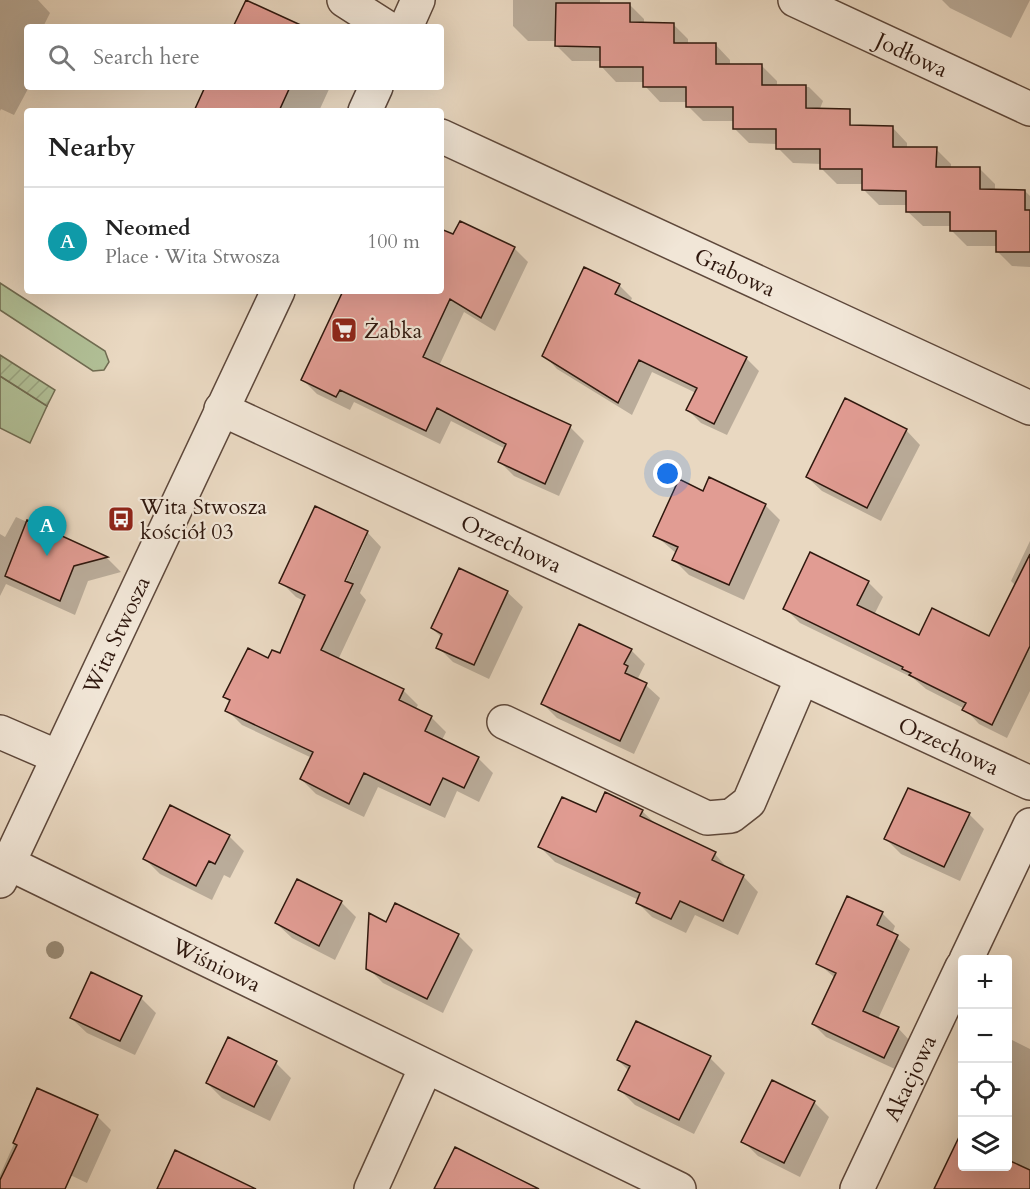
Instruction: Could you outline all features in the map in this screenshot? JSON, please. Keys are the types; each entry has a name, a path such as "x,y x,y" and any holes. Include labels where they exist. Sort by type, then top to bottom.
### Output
{"street":[{"path":"344,0 381,24"},
{"path":"407,24 418,0"},
{"name":"Jodłowa","path":"795,0 1030,109"},
{"name":"Grabowa","path":"444,137 1030,408"},
{"name":"Wita Stwosza","path":"4,872 277,294"},
{"name":"Orzechowa","path":"222,408 1030,783"},
{"path":"504,722 707,818 731,816 748,802 802,678"},
{"path":"0,732 58,757"},
{"path":"968,955 1030,825"},
{"name":"Wiśniowa","path":"4,872 426,1067 679,1189"},
{"name":"Akacjowa","path":"857,1189 958,977"},
{"path":"371,1189 426,1067"}],"green space":[{"path":"0,283 105,351 109,362 104,370 93,371 0,310"},
{"path":"0,355 55,390 47,406 0,376"},
{"path":"0,376 47,406 30,443 0,428"}],"building":[{"path":"246,0 298,24 234,24"},
{"path":"556,3 630,3 630,22 674,23 674,43 716,43 716,64 762,64 762,85 806,85 806,108 850,109 850,125 893,126 893,147 937,147 936,167 980,167 980,189 1025,190 1025,210 1030,210 1030,252 996,252 996,231 950,231 950,212 906,212 906,191 862,190 862,169 820,169 820,149 776,149 776,129 733,129 733,107 686,107 686,87 643,87 643,67 600,67 600,47 555,46"},
{"path":"204,90 289,90 280,108 195,108"},
{"path":"460,221 515,247 481,318 450,299 423,357 571,425 545,484 498,462 506,444 437,408 426,431 340,390 336,397 301,380 342,294 444,294 444,230 453,234"},
{"path":"584,267 620,284 615,294 747,357 714,424 686,410 697,388 639,360 618,403 542,356"},
{"path":"845,398 907,429 867,508 806,477"},
{"path":"709,477 766,504 729,585 672,560 678,547 653,536 679,479 703,491"},
{"path":"315,506 368,531 345,581 353,584 321,650 404,689 399,700 432,716 425,731 479,757 464,788 443,778 430,805 364,773 349,804 300,779 313,752 225,711 230,700 223,697 248,648 268,658 272,650 280,653 305,595 279,583"},
{"path":"27,520 108,557 74,566 60,601 5,576"},
{"path":"810,552 869,581 857,605 919,635 932,608 989,636 1030,554 1030,646 992,725 962,710 966,703 909,675 911,673 902,669 903,667 783,609"},
{"path":"459,568 508,591 474,665 436,648 442,634 431,628"},
{"path":"579,624 632,649 624,664 628,666 625,673 647,683 620,741 541,704"},
{"path":"908,788 970,813 944,867 884,839"},
{"path":"605,792 643,810 640,816 716,852 712,860 744,875 723,921 680,901 671,919 636,903 640,893 538,847 562,797 596,812"},
{"path":"170,805 230,835 215,864 209,861 196,886 143,859"},
{"path":"297,879 342,901 319,946 275,923"},
{"path":"847,896 883,912 877,925 898,935 863,1011 899,1027 884,1058 812,1024 836,973 816,964"},
{"path":"395,903 459,934 427,999 366,969 369,913 386,922"},
{"path":"91,972 142,996 120,1041 70,1018"},
{"path":"636,1021 711,1056 679,1120 618,1090 630,1066 617,1060"},
{"path":"228,1037 277,1061 254,1107 206,1083"},
{"path":"772,1080 815,1101 784,1163 741,1142"},
{"path":"37,1088 98,1115 65,1189 0,1189 0,1180 17,1145 13,1143"},
{"path":"958,1139 958,1171 1012,1171 1012,1162 1030,1170 1030,1189 934,1189"},
{"path":"455,1147 539,1189 434,1189"},
{"path":"175,1150 256,1189 157,1189"}],"place":[{"name":"Żabka","path":"344,330"},
{"name":"Wita Stwosza kościół 03","path":"121,519"},
{"name":"Neomed","path":"47,556"}]}
